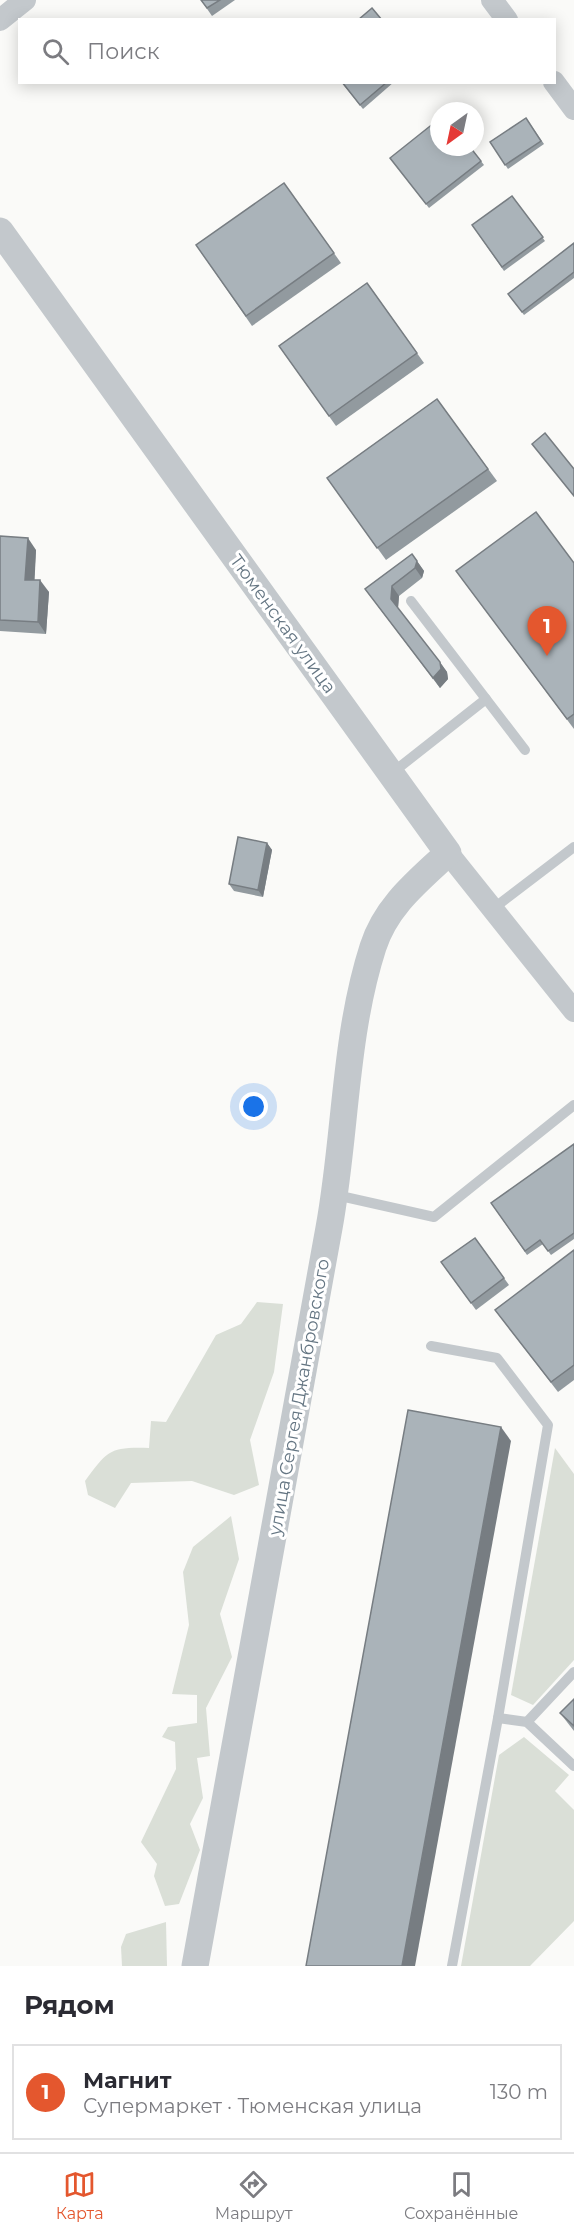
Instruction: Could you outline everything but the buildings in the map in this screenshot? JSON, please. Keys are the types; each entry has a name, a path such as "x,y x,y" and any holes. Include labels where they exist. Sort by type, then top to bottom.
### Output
{"street":[{"path":"0,20 25,0"},
{"path":"492,0 506,18"},
{"path":"555,84 574,109"},
{"name":"Тюменская улица","path":"0,231 448,853 574,1011"},
{"name":"улица Сергея Джанбровского","path":"195,1966 335,1195 355,1027 373,948 382,924 396,902 448,853"}],"lane":[{"path":"411,601 525,750"},
{"path":"391,774 486,699"},
{"path":"494,908 574,847"},
{"path":"335,1195 434,1217 574,1105"},
{"path":"431,1346 497,1358 548,1425 498,1718 452,1966"},
{"path":"528,1722 574,1672"},
{"path":"498,1718 528,1722 574,1766"}],"shaded area":[{"path":"257,1302 283,1304 274,1372 250,1440 259,1485 234,1495 192,1481 131,1483 115,1508 88,1495 85,1481 111,1452 126,1448 149,1448 151,1421 166,1422 216,1335 241,1324"},
{"path":"555,1448 574,1474 574,1660 533,1705 511,1695"},
{"path":"231,1516 239,1559 220,1614 232,1657 206,1708 210,1756 197,1758 203,1798 190,1824 200,1850 179,1904 165,1906 154,1876 157,1864 141,1842 176,1769 175,1742 162,1737 168,1727 197,1723 197,1695 172,1694 189,1625 183,1572 193,1547"},
{"path":"524,1737 569,1775 555,1791 574,1810 574,1921 530,1966 461,1966 499,1755"},
{"path":"166,1922 167,1966 122,1966 121,1947 126,1934"}],"place":[{"name":"Магнит","path":"547,656"}]}
